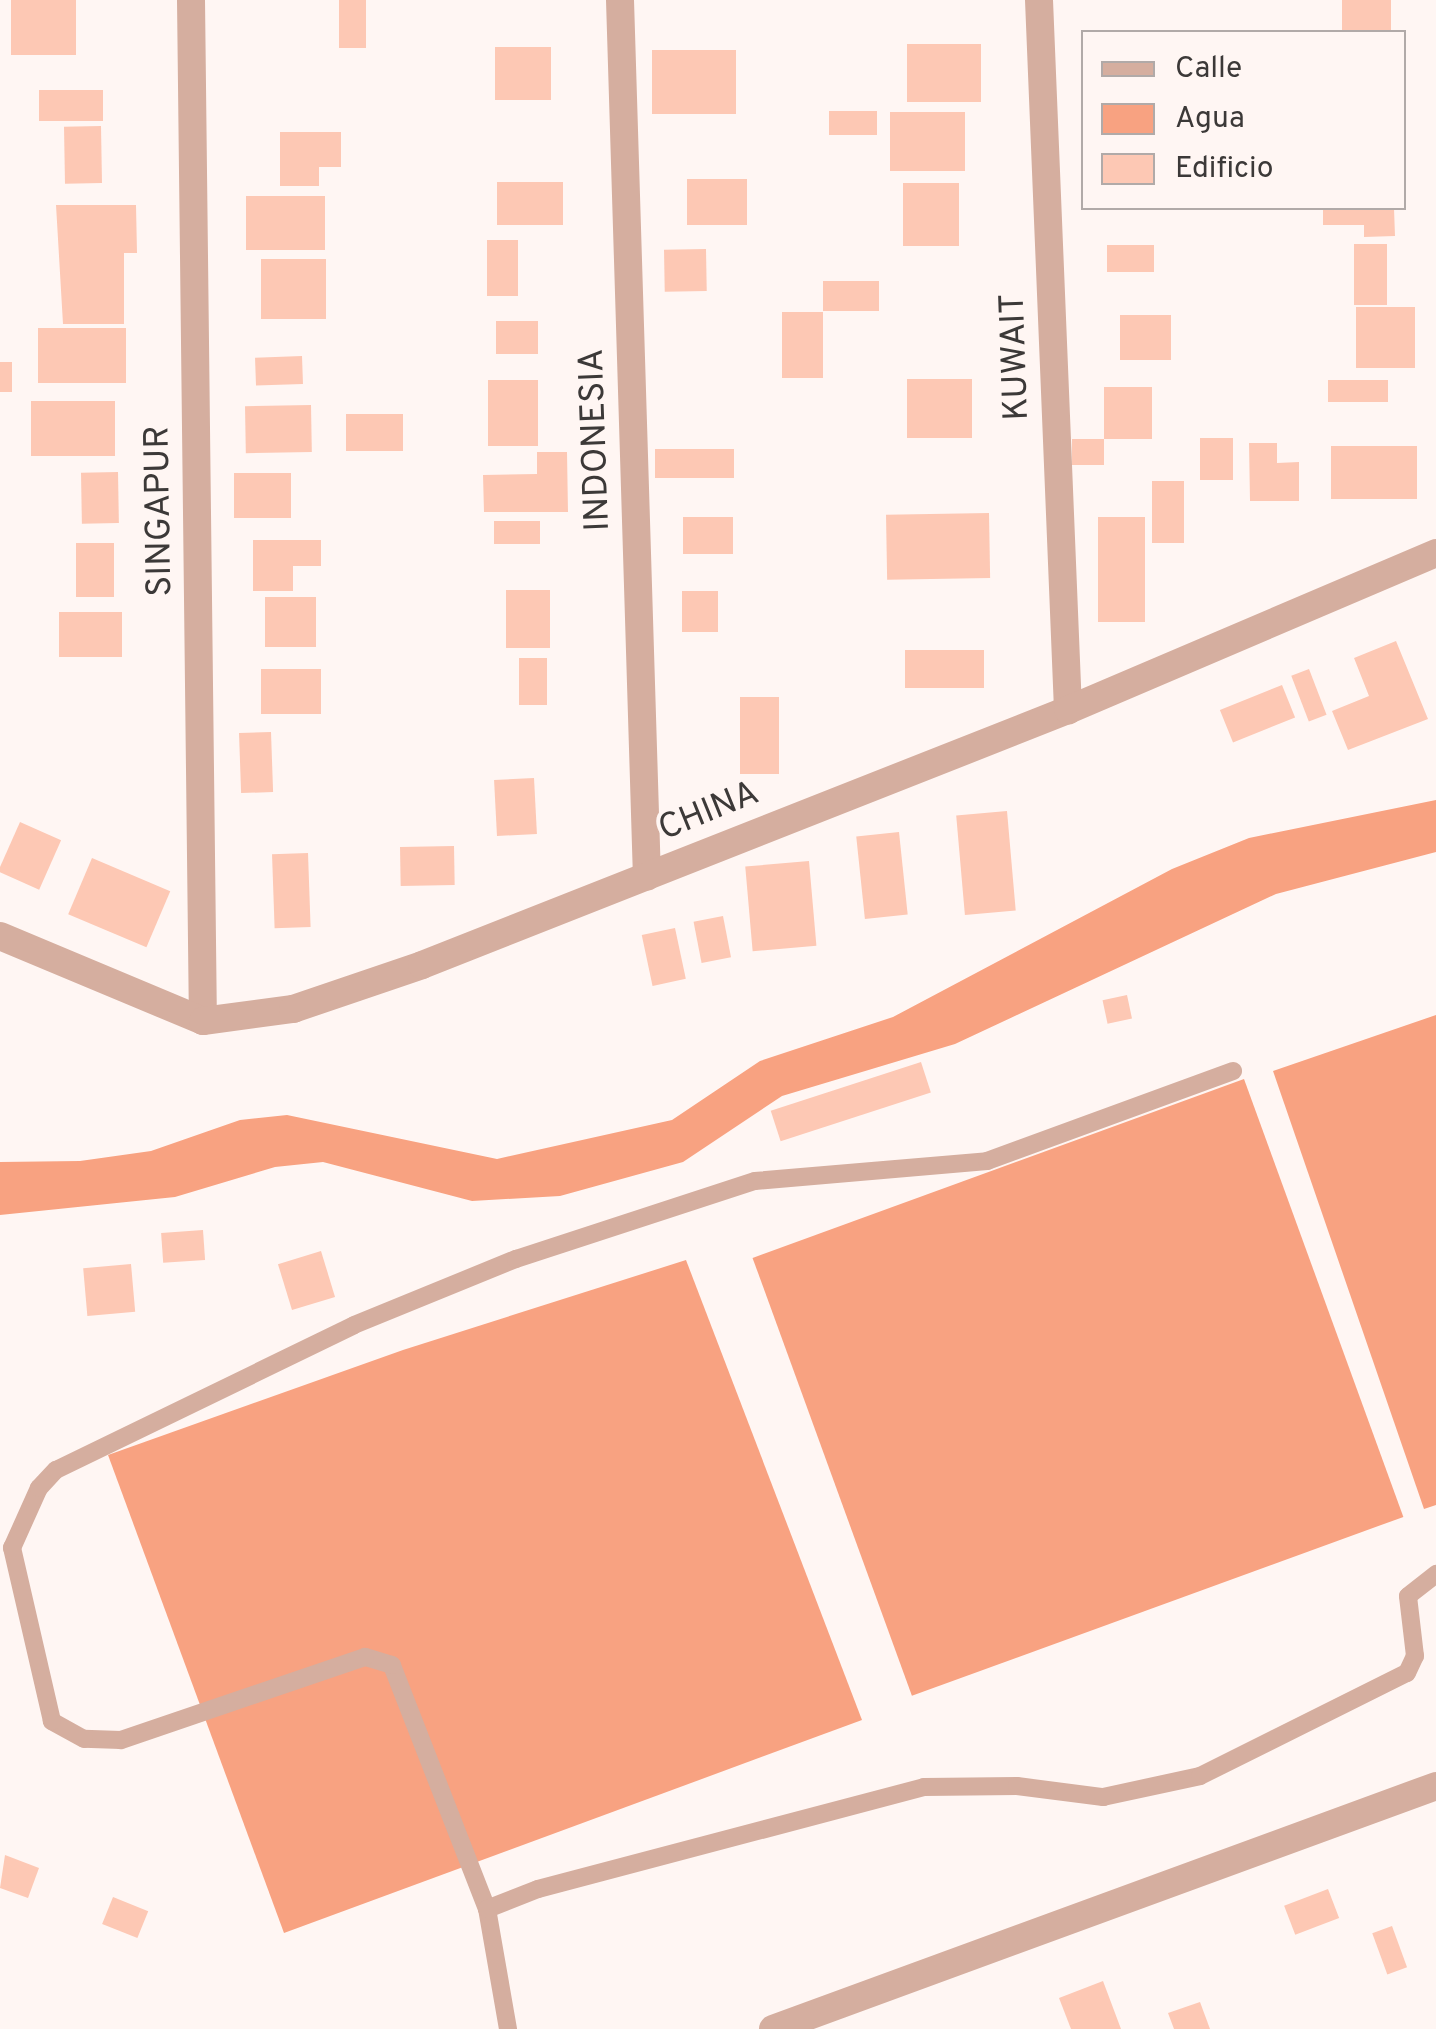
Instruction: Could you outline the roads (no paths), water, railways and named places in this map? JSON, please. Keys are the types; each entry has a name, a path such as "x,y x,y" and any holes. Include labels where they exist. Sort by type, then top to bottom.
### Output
{"street":[{"name":"SINGAPUR","path":"192,0 203,1022"},
{"name":"INDONESIA","path":"620,0 647,877"},
{"name":"KUWAIT","path":"1039,0 1068,710"},
{"name":"CHINA","path":"203,1022 292,1009 647,877 1068,710 1436,553"},
{"path":"0,936 203,1022"},
{"path":"774,2029 1436,1786"}],"lane":[{"path":"508,2029 487,1909 392,1665 365,1657 121,1740 84,1739 52,1721 12,1548 39,1488 56,1470 354,1325 516,1259 754,1181 986,1161 1233,1071"},
{"path":"487,1909 538,1890 924,1788 1018,1786 1103,1797 1200,1776 1407,1673 1415,1656 1408,1596 1436,1574"}],"water":[{"path":"1436,800 1436,852 1276,894 955,1044 782,1096 683,1162 560,1196 472,1201 323,1162 275,1167 175,1197 0,1215 0,1162 80,1161 151,1151 240,1120 287,1115 497,1159 672,1120 760,1061 893,1017 1172,869 1249,838"},
{"path":"1436,1015 1436,1505 1424,1509 1273,1071"},
{"path":"1244,1079 1403,1517 912,1696 753,1258"},
{"path":"686,1260 862,1720 284,1933 108,1455 403,1350"}]}
